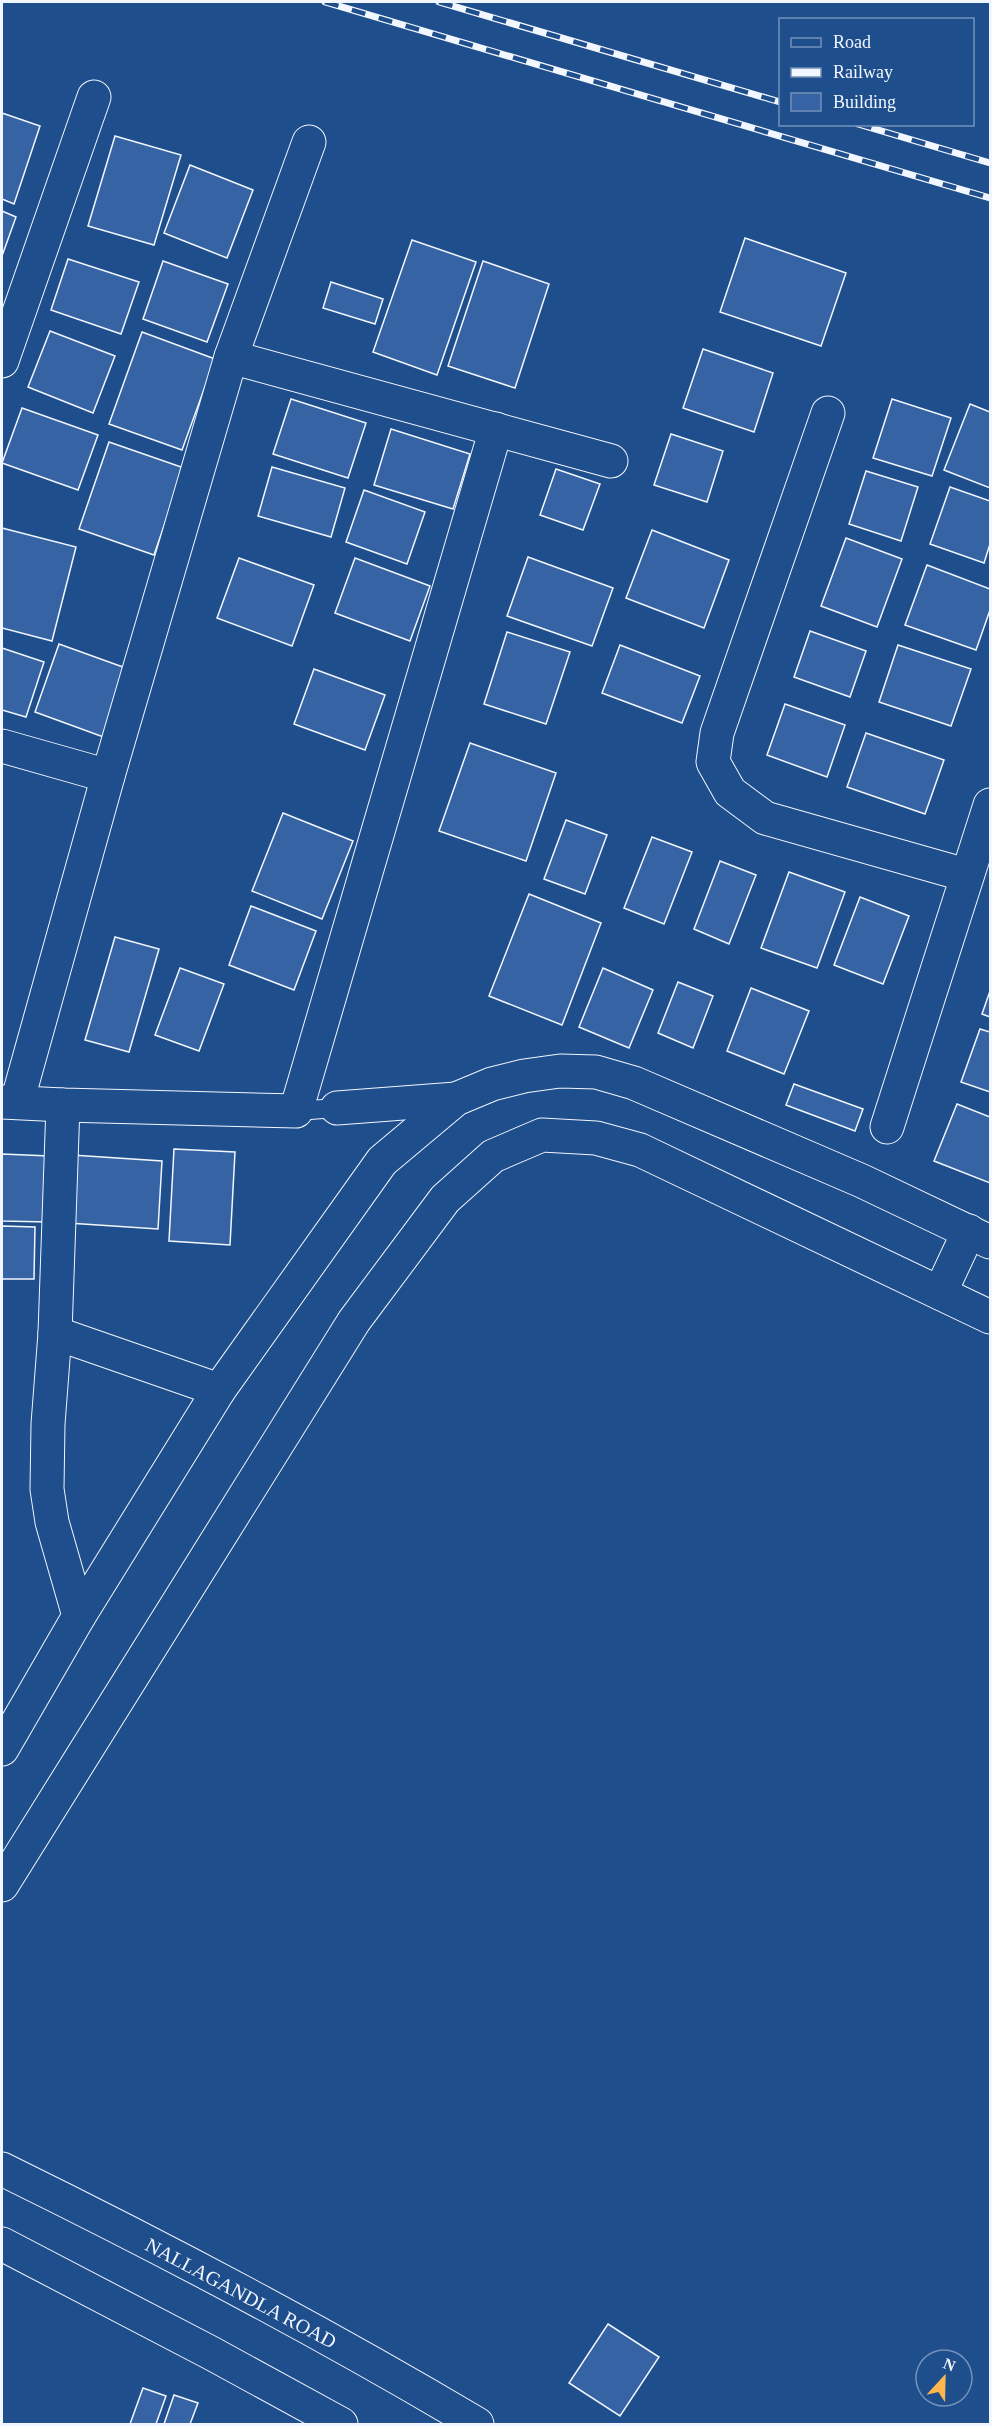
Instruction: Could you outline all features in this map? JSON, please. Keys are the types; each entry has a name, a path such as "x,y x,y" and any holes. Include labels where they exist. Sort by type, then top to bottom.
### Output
{"street":[{"path":"2,361 94,97"},
{"path":"309,142 231,357 9,1102 296,1111 496,429"},
{"path":"231,357 611,461"},
{"path":"828,412 717,733 713,762 730,792 765,818 966,875"},
{"path":"2,746 108,776"},
{"path":"886,1127 990,805"},
{"path":"2,1749 79,1616 219,1390 382,1161 456,1099 492,1084 524,1076 560,1071 596,1072 645,1088 862,1181 980,1237 940,1293"},
{"path":"337,1108 456,1099"},
{"path":"63,1105 47,1490 52,1522 79,1616"},
{"path":"2,1885 354,1321 445,1199 493,1156 543,1135 596,1138 640,1150 990,1317"},
{"path":"55,1333 219,1390"},
{"name":"NALLAGANDLA ROAD","path":"2,2169 199,2267 477,2424"},
{"path":"2,2244 342,2424"}],"lane":[{"path":"296,1111 337,1108"}],"building":[{"path":"2,113 40,126 14,204 2,199"},
{"path":"115,136 181,155 154,245 88,226"},
{"path":"190,165 253,190 227,258 164,233"},
{"path":"2,211 16,217 2,256"},
{"path":"745,238 846,273 821,346 720,312"},
{"path":"412,240 476,262 437,375 373,352"},
{"path":"68,259 139,282 121,334 51,310"},
{"path":"163,261 228,284 207,342 143,319"},
{"path":"483,261 549,284 515,388 448,366"},
{"path":"331,282 383,299 375,324 323,308"},
{"path":"50,331 115,356 93,413 28,387"},
{"path":"142,332 215,359 182,450 109,424"},
{"path":"703,349 773,373 754,432 683,408"},
{"path":"291,399 366,423 348,478 273,454"},
{"path":"892,399 951,418 932,476 873,458"},
{"path":"970,404 990,412 990,488 944,470"},
{"path":"22,408 98,435 78,490 2,463"},
{"path":"391,429 470,454 453,509 374,485"},
{"path":"671,434 723,451 707,502 654,485"},
{"path":"109,442 184,468 154,555 79,529"},
{"path":"272,467 345,488 331,537 258,516"},
{"path":"556,469 600,484 583,530 540,515"},
{"path":"866,471 918,487 901,541 849,524"},
{"path":"950,487 990,501 990,544 984,563 930,544"},
{"path":"364,490 425,512 407,564 346,542"},
{"path":"2,528 76,547 52,641 2,628"},
{"path":"652,530 729,560 704,628 626,598"},
{"path":"846,538 902,559 877,627 821,606"},
{"path":"528,557 613,588 592,646 507,616"},
{"path":"239,558 314,585 292,646 217,618"},
{"path":"355,558 430,586 410,641 335,613"},
{"path":"927,565 990,589 990,610 976,650 905,625"},
{"path":"810,631 866,651 850,697 794,677"},
{"path":"507,632 570,652 546,724 484,704"},
{"path":"59,644 134,671 109,739 35,712"},
{"path":"620,645 700,676 682,723 602,693"},
{"path":"898,645 971,669 951,726 879,702"},
{"path":"2,648 44,662 26,717 2,710"},
{"path":"314,669 385,695 365,750 294,724"},
{"path":"785,704 845,725 827,777 767,755"},
{"path":"866,733 944,760 925,814 847,787"},
{"path":"470,743 556,773 526,861 439,831"},
{"path":"283,813 353,841 322,919 252,891"},
{"path":"566,820 607,835 585,894 544,879"},
{"path":"652,837 692,852 664,924 624,908"},
{"path":"720,861 756,875 729,944 694,929"},
{"path":"789,872 845,892 817,968 761,948"},
{"path":"529,894 601,923 562,1025 489,996"},
{"path":"860,897 909,916 883,984 834,965"},
{"path":"251,906 316,931 294,990 229,965"},
{"path":"115,937 159,949 129,1052 85,1040"},
{"path":"180,968 224,984 199,1051 155,1035"},
{"path":"603,968 653,990 629,1048 579,1027"},
{"path":"678,982 713,996 693,1048 658,1033"},
{"path":"751,988 809,1011 784,1074 727,1051"},
{"path":"990,991 990,1017 982,1014"},
{"path":"980,1029 990,1032 990,1092 961,1082"},
{"path":"794,1084 863,1109 855,1131 786,1105"},
{"path":"957,1104 990,1117 990,1183 934,1161"},
{"path":"174,1149 235,1152 230,1245 169,1241"},
{"path":"2,1154 49,1156 48,1222 2,1221"},
{"path":"72,1155 162,1161 158,1229 68,1223"},
{"path":"2,1226 35,1227 34,1279 2,1279"},
{"path":"608,2324 659,2357 620,2416 569,2383"},
{"path":"143,2388 166,2396 156,2424 130,2424"},
{"path":"174,2395 198,2403 190,2424 164,2424"}],"railway":[{"path":"325,2 990,198"},
{"path":"439,2 779,102"},
{"path":"865,126 990,163"}]}
